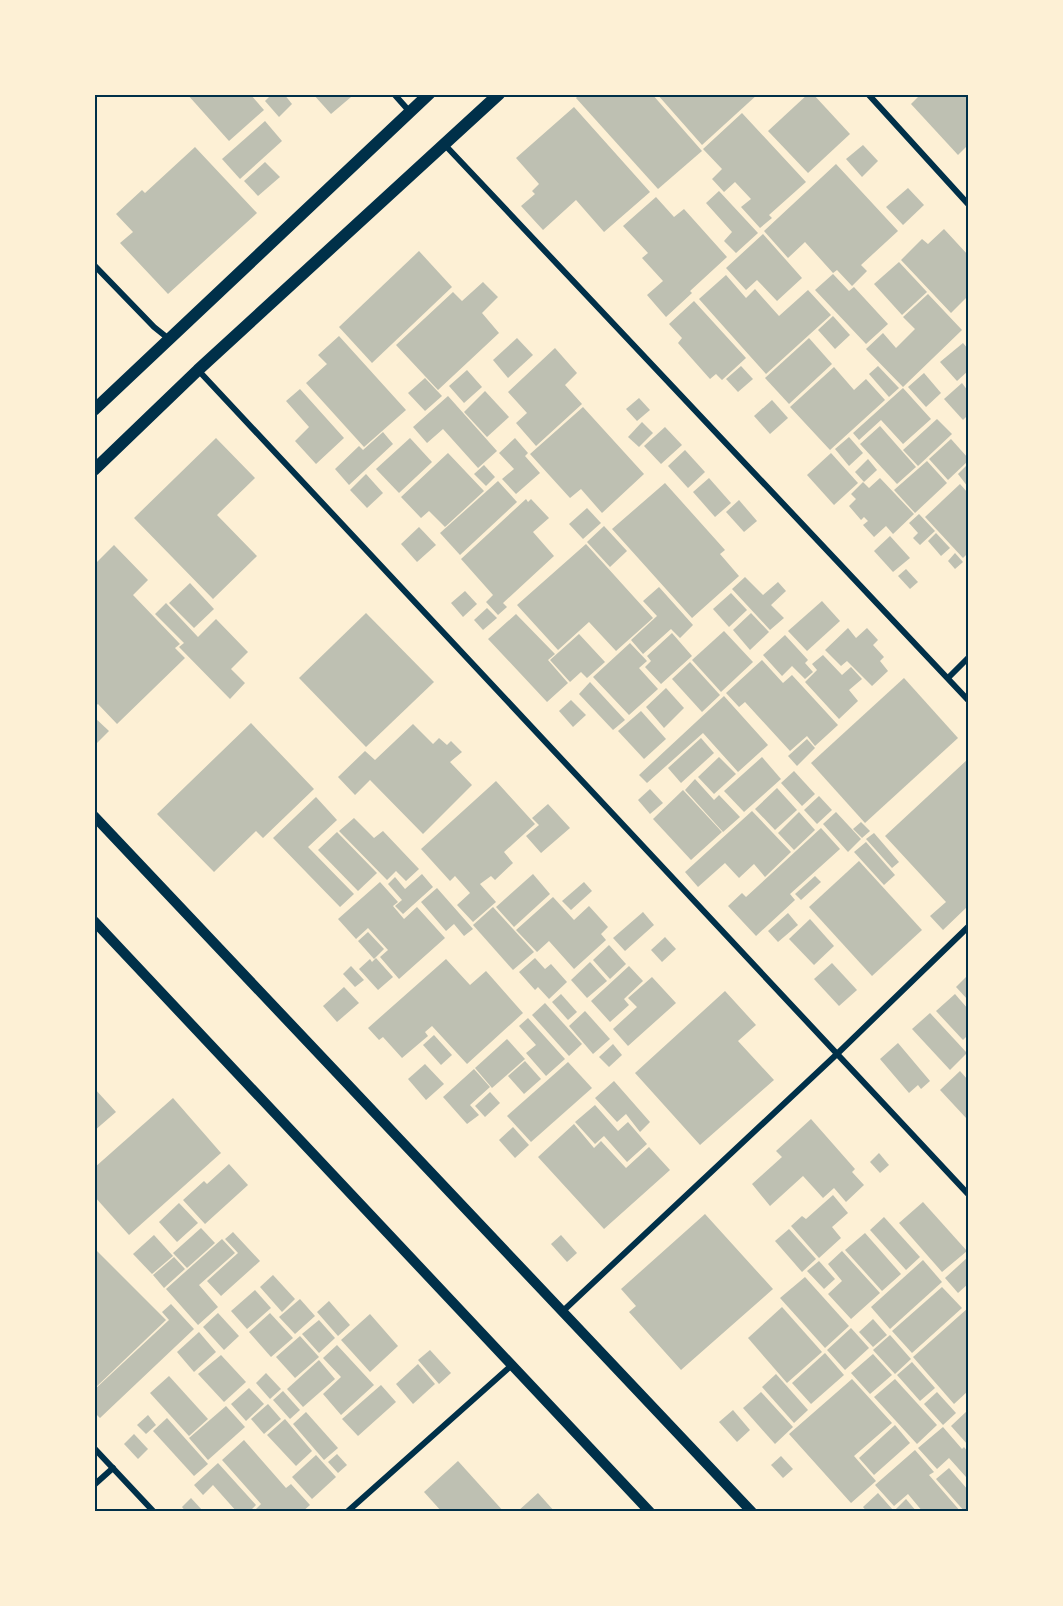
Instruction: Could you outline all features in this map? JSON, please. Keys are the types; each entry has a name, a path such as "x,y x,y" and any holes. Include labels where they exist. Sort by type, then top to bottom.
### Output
{"main road":[{"path":"94,410 429,94"},
{"path":"94,470 198,370 498,94"}],"street":[{"path":"394,94 410,112"},
{"path":"868,94 969,204"},
{"path":"445,145 969,700"},
{"path":"94,265 154,327 170,339"},
{"path":"198,370 969,1194"},
{"path":"948,678 969,658"},
{"path":"94,816 752,1512"},
{"path":"94,921 650,1512"},
{"path":"563,1311 969,927"},
{"path":"347,1512 513,1364"},
{"path":"94,1448 154,1512"},
{"path":"94,1485 113,1468"}],"building":[{"path":"187,94 250,94 264,110 229,141"},
{"path":"272,94 284,94 292,104 279,117 265,101"},
{"path":"313,94 349,94 351,97 331,114"},
{"path":"580,94 652,94 702,151 658,189 576,98"},
{"path":"657,94 758,94 702,145"},
{"path":"808,94 813,94 850,134 808,173 768,131"},
{"path":"921,94 968,94 968,145 958,155 911,104"},
{"path":"574,107 650,192 604,232 576,200 543,230 521,206 535,194 532,191 539,184 516,158"},
{"path":"742,113 806,182 769,215 772,218 760,228 741,207 751,199 735,182 724,192 712,179 722,169 703,149"},
{"path":"265,121 282,141 240,179 222,159"},
{"path":"863,145 878,161 862,177 846,159"},
{"path":"195,147 257,213 168,294 120,243 133,232 116,214 142,190 145,193"},
{"path":"265,162 280,177 258,196 244,181"},
{"path":"836,164 898,231 861,265 867,271 852,286 837,270 833,273 805,242 788,258 764,231"},
{"path":"908,188 924,205 903,225 886,207"},
{"path":"719,191 758,233 736,253 724,241 732,232 706,203"},
{"path":"656,197 674,217 684,209 727,257 666,317 647,295 663,281 642,258 648,253 623,226"},
{"path":"944,229 968,255 968,296 951,313 901,260 922,239 928,244"},
{"path":"763,234 802,278 777,301 757,280 746,290 726,268"},
{"path":"419,251 452,287 372,363 339,327"},
{"path":"899,262 927,292 902,315 874,284"},
{"path":"833,274 849,291 854,287 888,324 866,344 815,290"},
{"path":"726,275 746,298 755,289 779,316 808,290 831,315 766,374 699,299"},
{"path":"483,282 498,297 482,313 499,333 438,390 396,345 453,292 462,301"},
{"path":"928,294 962,330 903,387 866,349 883,333 896,348 915,329 903,317"},
{"path":"694,301 746,358 722,380 716,374 710,379 678,343 682,338 669,324"},
{"path":"833,316 850,335 835,349 818,330"},
{"path":"339,336 406,410 364,447 306,383 327,364 318,355"},
{"path":"517,338 533,355 508,378 493,360"},
{"path":"809,338 832,364 789,404 765,378"},
{"path":"963,343 968,349 968,371 957,381 940,362"},
{"path":"555,348 577,373 565,385 582,404 536,446 516,423 527,413 508,392"},
{"path":"741,366 753,379 738,392 726,379"},
{"path":"878,366 899,388 889,397 869,374"},
{"path":"834,367 854,390 866,379 885,400 830,450 790,407"},
{"path":"467,370 482,387 464,403 449,386"},
{"path":"924,373 941,393 926,407 908,387"},
{"path":"425,378 442,396 425,411 408,393"},
{"path":"962,383 968,391 968,415 963,420 944,399"},
{"path":"903,388 931,419 903,444 881,420 859,440 853,433"},
{"path":"300,389 344,438 316,464 295,441 309,427 286,401"},
{"path":"485,391 509,417 487,437 464,412"},
{"path":"448,396 497,451 478,468 443,429 427,443 413,427"},
{"path":"639,398 650,410 637,421 626,409"},
{"path":"772,400 788,418 770,434 754,416"},
{"path":"583,407 644,474 602,513 581,489 570,498 530,454"},
{"path":"937,419 952,434 918,466 903,450"},
{"path":"642,422 653,433 639,447 628,437"},
{"path":"880,426 916,467 897,484 860,444"},
{"path":"665,427 682,445 661,464 644,446"},
{"path":"383,432 393,444 349,485 335,469 359,446 363,450"},
{"path":"849,437 863,453 849,466 835,449"},
{"path":"216,438 255,478 217,515 257,556 213,599 134,518"},
{"path":"410,438 432,462 399,493 376,469"},
{"path":"515,438 528,453 525,456 540,473 516,494 502,479 514,469 499,453"},
{"path":"951,439 968,458 968,461 948,480 929,459"},
{"path":"685,450 705,472 688,488 668,466"},
{"path":"448,453 484,491 445,527 429,511 421,518 401,497"},
{"path":"831,453 858,483 834,505 807,475"},
{"path":"868,459 877,470 864,482 855,472"},
{"path":"927,461 947,483 915,513 894,490"},
{"path":"968,464 968,487 958,474"},
{"path":"484,465 495,477 486,486 474,474"},
{"path":"366,474 383,493 367,508 350,490"},
{"path":"709,478 731,503 715,517 693,492"},
{"path":"880,478 914,514 893,534 886,526 874,537 863,525 868,521 864,517 861,520 849,506 856,499 851,494 863,482 869,488"},
{"path":"498,481 517,502 460,555 440,533"},
{"path":"665,483 725,550 720,554 739,576 692,618 612,529"},
{"path":"960,484 968,493 968,553 963,558 925,517"},
{"path":"526,499 528,502 531,499 549,518 533,532 554,556 503,603 507,607 498,615 486,602 493,595 461,559"},
{"path":"739,500 757,521 744,532 726,512"},
{"path":"587,508 601,523 583,539 569,524"},
{"path":"919,514 935,531 920,545 913,538 918,533 909,523"},
{"path":"604,526 627,551 610,567 587,542"},
{"path":"419,527 436,545 417,562 401,544"},
{"path":"936,533 950,548 941,556 928,541"},
{"path":"890,536 910,558 893,572 874,551"},
{"path":"586,544 653,618 616,651 589,622 558,650 517,605"},
{"path":"114,545 148,580 133,595 180,644 175,648 185,658 117,724 98,704 94,707 94,565"},
{"path":"955,553 963,562 955,569 948,561"},
{"path":"906,569 918,582 910,589 898,576"},
{"path":"745,577 763,595 778,582 786,591 771,605 784,618 770,630 732,589"},
{"path":"190,583 214,609 194,628 169,603"},
{"path":"659,587 693,625 680,638 671,629 643,654 631,640 657,616 643,601"},
{"path":"465,591 477,604 463,617 451,603"},
{"path":"731,593 747,610 729,627 713,609"},
{"path":"822,601 840,621 807,651 788,631"},
{"path":"166,603 198,637 216,619 248,652 231,669 245,683 230,699 179,647 184,643 155,614"},
{"path":"487,608 497,618 483,630 474,620"},
{"path":"366,613 434,682 366,747 299,678"},
{"path":"751,613 769,632 750,650 733,630"},
{"path":"516,614 555,654 548,660 568,683 547,702 488,639"},
{"path":"848,628 856,638 867,628 878,640 873,645 884,657 880,661 888,671 872,686 847,661 841,666 825,650"},
{"path":"724,631 753,662 721,692 692,660"},
{"path":"672,633 692,656 661,684 645,667 651,661 647,656"},
{"path":"579,634 605,662 587,678 581,672 570,682 550,660"},
{"path":"785,635 808,660 805,663 813,672 805,679 792,666 782,676 763,655"},
{"path":"630,643 647,661 639,668 658,689 629,715 593,677"},
{"path":"823,655 842,675 851,667 862,679 849,690 858,701 839,719 805,682 817,670 812,664"},
{"path":"762,660 783,683 792,675 838,725 815,746 807,736 790,751 745,702 739,707 726,693"},
{"path":"690,662 720,695 702,712 672,679"},
{"path":"904,678 958,738 865,823 811,763"},
{"path":"590,682 625,720 613,730 579,694"},
{"path":"666,688 684,708 664,728 646,707"},
{"path":"724,696 768,745 738,772 703,733 647,783 639,775"},
{"path":"571,700 586,715 573,727 559,711"},
{"path":"641,711 666,739 644,759 618,731"},
{"path":"94,717 109,731 94,746"},
{"path":"251,723 314,789 263,838 256,831 214,872 157,814"},
{"path":"413,724 433,744 439,738 447,745 451,741 462,752 450,762 472,785 423,834 370,780 355,795 338,777 365,751 375,760"},
{"path":"701,738 714,753 681,783 668,768"},
{"path":"807,739 815,748 797,766 788,756"},
{"path":"719,757 736,774 714,794 698,777"},
{"path":"762,757 781,779 744,812 724,791"},
{"path":"968,759 968,906 943,930 930,916 946,902 885,836"},
{"path":"794,771 815,794 802,806 781,783"},
{"path":"695,779 714,800 719,795 740,817 723,832 685,790"},
{"path":"496,781 535,824 504,852 513,863 495,880 491,876 480,884 496,902 473,922 457,905 470,893 455,876 450,881 421,849"},
{"path":"777,788 797,810 775,830 755,809"},
{"path":"650,789 663,803 650,814 638,800"},
{"path":"683,790 722,832 691,860 653,819"},
{"path":"819,796 832,810 817,824 804,810"},
{"path":"316,797 337,820 308,847 354,894 340,907 273,838"},
{"path":"548,804 570,828 541,853 526,836 539,825 532,818"},
{"path":"752,811 791,852 765,877 754,864 739,878 725,863 698,887 685,872"},
{"path":"799,812 815,830 794,850 778,833"},
{"path":"836,812 861,839 848,852 823,824"},
{"path":"354,818 374,838 383,831 419,869 406,881 396,871 387,880 339,831"},
{"path":"861,822 870,831 862,838 853,829"},
{"path":"821,828 840,849 790,894 795,900 756,936 728,906 742,893 746,897"},
{"path":"337,832 377,873 358,891 318,850"},
{"path":"874,833 899,862 892,868 866,839"},
{"path":"866,842 895,875 884,885 854,852"},
{"path":"859,861 922,930 872,976 809,907"},
{"path":"422,874 433,887 403,914 395,906 402,900 388,884 395,877 405,889"},
{"path":"533,874 550,894 514,927 496,907"},
{"path":"815,876 821,882 801,900 795,894"},
{"path":"380,882 398,902 393,906 404,919 417,907 445,938 399,979 380,957 388,950 368,928 356,939 338,919"},
{"path":"584,882 592,891 571,910 562,901"},
{"path":"437,888 473,929 464,936 454,924 446,931 421,902"},
{"path":"553,897 574,920 589,906 608,927 601,934 606,940 574,969 549,941 537,952 516,930"},
{"path":"493,907 534,952 513,970 473,925"},
{"path":"643,912 654,925 625,951 613,938"},
{"path":"788,913 798,925 778,942 768,931"},
{"path":"810,919 834,946 814,965 789,939"},
{"path":"368,932 384,949 374,959 358,941"},
{"path":"665,937 676,949 662,962 651,950"},
{"path":"609,945 626,964 610,979 593,960"},
{"path":"376,958 393,977 378,990 359,969 370,959 372,962"},
{"path":"535,958 545,969 551,964 567,982 549,999 538,987 535,990 519,972"},
{"path":"446,959 470,985 486,971 523,1013 467,1064 432,1026 425,1032 428,1036 402,1058 383,1037 379,1040 368,1028"},
{"path":"590,962 607,981 587,998 571,980"},
{"path":"832,963 857,990 839,1006 814,979"},
{"path":"351,966 364,980 355,987 343,974"},
{"path":"629,966 643,981 624,999 629,1005 610,1022 591,1001"},
{"path":"968,975 968,1000 956,987"},
{"path":"652,977 676,1003 628,1046 613,1029 637,1007 628,998"},
{"path":"344,987 359,1003 337,1022 323,1006"},
{"path":"725,991 756,1025 738,1041 774,1080 700,1145 635,1073"},
{"path":"561,994 577,1012 568,1020 552,1002"},
{"path":"955,994 968,1009 968,1035 963,1040 936,1011"},
{"path":"545,1003 582,1044 569,1056 532,1015"},
{"path":"585,1011 610,1039 593,1054 569,1026"},
{"path":"930,1013 967,1053 950,1070 912,1029"},
{"path":"528,1018 565,1059 546,1076 526,1053 536,1045 519,1026"},
{"path":"434,1035 452,1055 441,1065 423,1045"},
{"path":"507,1039 525,1059 492,1088 475,1068"},
{"path":"898,1043 930,1081 921,1089 918,1085 909,1093 880,1059"},
{"path":"613,1044 622,1055 609,1067 599,1057"},
{"path":"525,1061 541,1079 524,1094 508,1076"},
{"path":"568,1062 592,1088 531,1142 507,1116"},
{"path":"425,1064 444,1084 426,1100 408,1079"},
{"path":"474,1069 490,1087 470,1105 479,1115 467,1124 443,1097"},
{"path":"960,1071 968,1080 967,1119 940,1090"},
{"path":"614,1081 650,1122 640,1132 626,1114 617,1122 595,1098"},
{"path":"94,1088 116,1112 94,1131"},
{"path":"490,1092 500,1103 485,1117 475,1106"},
{"path":"173,1098 221,1153 129,1235 94,1196 94,1168"},
{"path":"595,1105 618,1131 628,1122 647,1144 627,1162 604,1136 595,1144 575,1122"},
{"path":"811,1119 855,1169 852,1172 864,1185 846,1202 834,1188 823,1198 803,1176 770,1206 752,1184 782,1157 776,1151"},
{"path":"574,1124 594,1148 601,1141 626,1168 649,1147 670,1170 604,1229 538,1157"},
{"path":"513,1127 529,1145 515,1158 499,1140"},
{"path":"879,1153 889,1165 880,1173 870,1162"},
{"path":"229,1164 248,1185 205,1224 183,1200 204,1181 207,1184"},
{"path":"833,1195 848,1213 832,1227 841,1238 819,1258 791,1226 802,1216 806,1219"},
{"path":"923,1202 967,1251 942,1272 899,1223"},
{"path":"179,1203 198,1223 177,1242 159,1222"},
{"path":"705,1214 773,1289 681,1370 629,1312 636,1306 621,1289"},
{"path":"884,1217 920,1257 906,1270 870,1230"},
{"path":"201,1228 215,1243 187,1268 173,1253"},
{"path":"789,1229 816,1259 802,1272 775,1241"},
{"path":"233,1232 260,1261 221,1296 207,1281 238,1253 225,1239"},
{"path":"865,1233 901,1274 882,1291 845,1250"},
{"path":"154,1235 173,1256 152,1274 133,1254"},
{"path":"561,1235 577,1253 567,1262 551,1244"},
{"path":"222,1239 235,1253 199,1285 218,1307 198,1325 166,1289"},
{"path":"94,1248 166,1320 94,1389"},
{"path":"842,1251 880,1293 851,1319 828,1294 842,1281 828,1264"},
{"path":"174,1257 185,1269 164,1288 153,1275"},
{"path":"968,1257 968,1284 958,1293 945,1278"},
{"path":"923,1260 942,1282 890,1329 871,1307"},
{"path":"819,1261 835,1279 824,1289 807,1271"},
{"path":"273,1275 295,1299 282,1312 260,1287"},
{"path":"805,1277 849,1326 825,1348 780,1298"},
{"path":"942,1287 962,1308 912,1353 892,1331"},
{"path":"255,1290 271,1308 247,1329 231,1311"},
{"path":"300,1299 315,1316 295,1334 279,1317"},
{"path":"329,1301 350,1325 338,1336 317,1312"},
{"path":"171,1304 194,1329 100,1418 94,1412 94,1390 169,1320 162,1312"},
{"path":"782,1307 822,1352 787,1383 748,1338"},
{"path":"968,1308 968,1391 954,1404 913,1357"},
{"path":"218,1313 239,1336 224,1350 203,1327"},
{"path":"270,1313 293,1338 271,1357 249,1332"},
{"path":"370,1314 398,1346 370,1372 341,1340"},
{"path":"873,1319 887,1335 873,1347 859,1332"},
{"path":"319,1320 335,1338 319,1353 302,1334"},
{"path":"851,1328 869,1348 845,1370 827,1350"},
{"path":"199,1332 216,1352 194,1372 177,1352"},
{"path":"890,1335 911,1359 895,1374 873,1350"},
{"path":"300,1336 319,1357 295,1378 276,1357"},
{"path":"337,1345 374,1385 341,1415 323,1394 341,1377 323,1358"},
{"path":"430,1350 451,1373 439,1384 418,1360"},
{"path":"825,1353 844,1375 811,1404 792,1383"},
{"path":"873,1354 892,1375 870,1394 851,1373"},
{"path":"221,1355 246,1382 224,1402 198,1374"},
{"path":"319,1360 335,1379 303,1407 287,1389"},
{"path":"912,1362 935,1388 920,1401 897,1375"},
{"path":"418,1364 435,1384 413,1404 396,1384"},
{"path":"266,1373 281,1389 270,1399 256,1383"},
{"path":"776,1374 808,1410 794,1423 762,1387"},
{"path":"169,1376 208,1419 189,1436 150,1393"},
{"path":"852,1379 892,1423 854,1456 876,1481 851,1503 789,1434"},
{"path":"895,1379 937,1425 917,1444 874,1397"},
{"path":"381,1385 396,1402 358,1436 342,1419"},
{"path":"249,1388 264,1404 246,1421 231,1404"},
{"path":"283,1391 300,1410 290,1419 273,1400"},
{"path":"761,1392 793,1427 775,1444 743,1408"},
{"path":"937,1392 956,1413 943,1425 924,1404"},
{"path":"268,1404 281,1419 264,1434 251,1419"},
{"path":"226,1406 245,1427 208,1460 189,1438"},
{"path":"733,1410 750,1430 737,1442 719,1422"},
{"path":"968,1410 968,1445 951,1426"},
{"path":"306,1412 338,1448 324,1460 293,1424"},
{"path":"148,1415 156,1425 146,1434 137,1425"},
{"path":"167,1418 208,1464 194,1476 153,1431"},
{"path":"285,1419 312,1451 296,1466 267,1435"},
{"path":"895,1425 910,1443 874,1475 859,1458"},
{"path":"943,1427 962,1449 964,1447 968,1452 968,1475 966,1477 949,1458 937,1469 918,1448"},
{"path":"134,1434 148,1449 138,1459 124,1444"},
{"path":"244,1440 286,1488 291,1484 310,1505 302,1512 253,1512 261,1504 222,1460"},
{"path":"915,1450 934,1472 929,1475 961,1512 923,1512 908,1494 894,1506 875,1485"},
{"path":"337,1454 347,1465 338,1473 328,1462"},
{"path":"316,1455 336,1477 312,1499 292,1477"},
{"path":"781,1456 793,1469 783,1478 771,1465"},
{"path":"458,1461 504,1512 442,1512 424,1492"},
{"path":"218,1463 256,1505 249,1512 237,1512 213,1485 203,1495 194,1485"},
{"path":"949,1468 968,1490 968,1512 965,1512 936,1479"},
{"path":"538,1493 555,1512 517,1512"},
{"path":"878,1493 893,1510 891,1512 867,1512 863,1507"},
{"path":"191,1498 202,1510 200,1512 186,1512 182,1507"},
{"path":"906,1499 917,1512 893,1512"}]}
